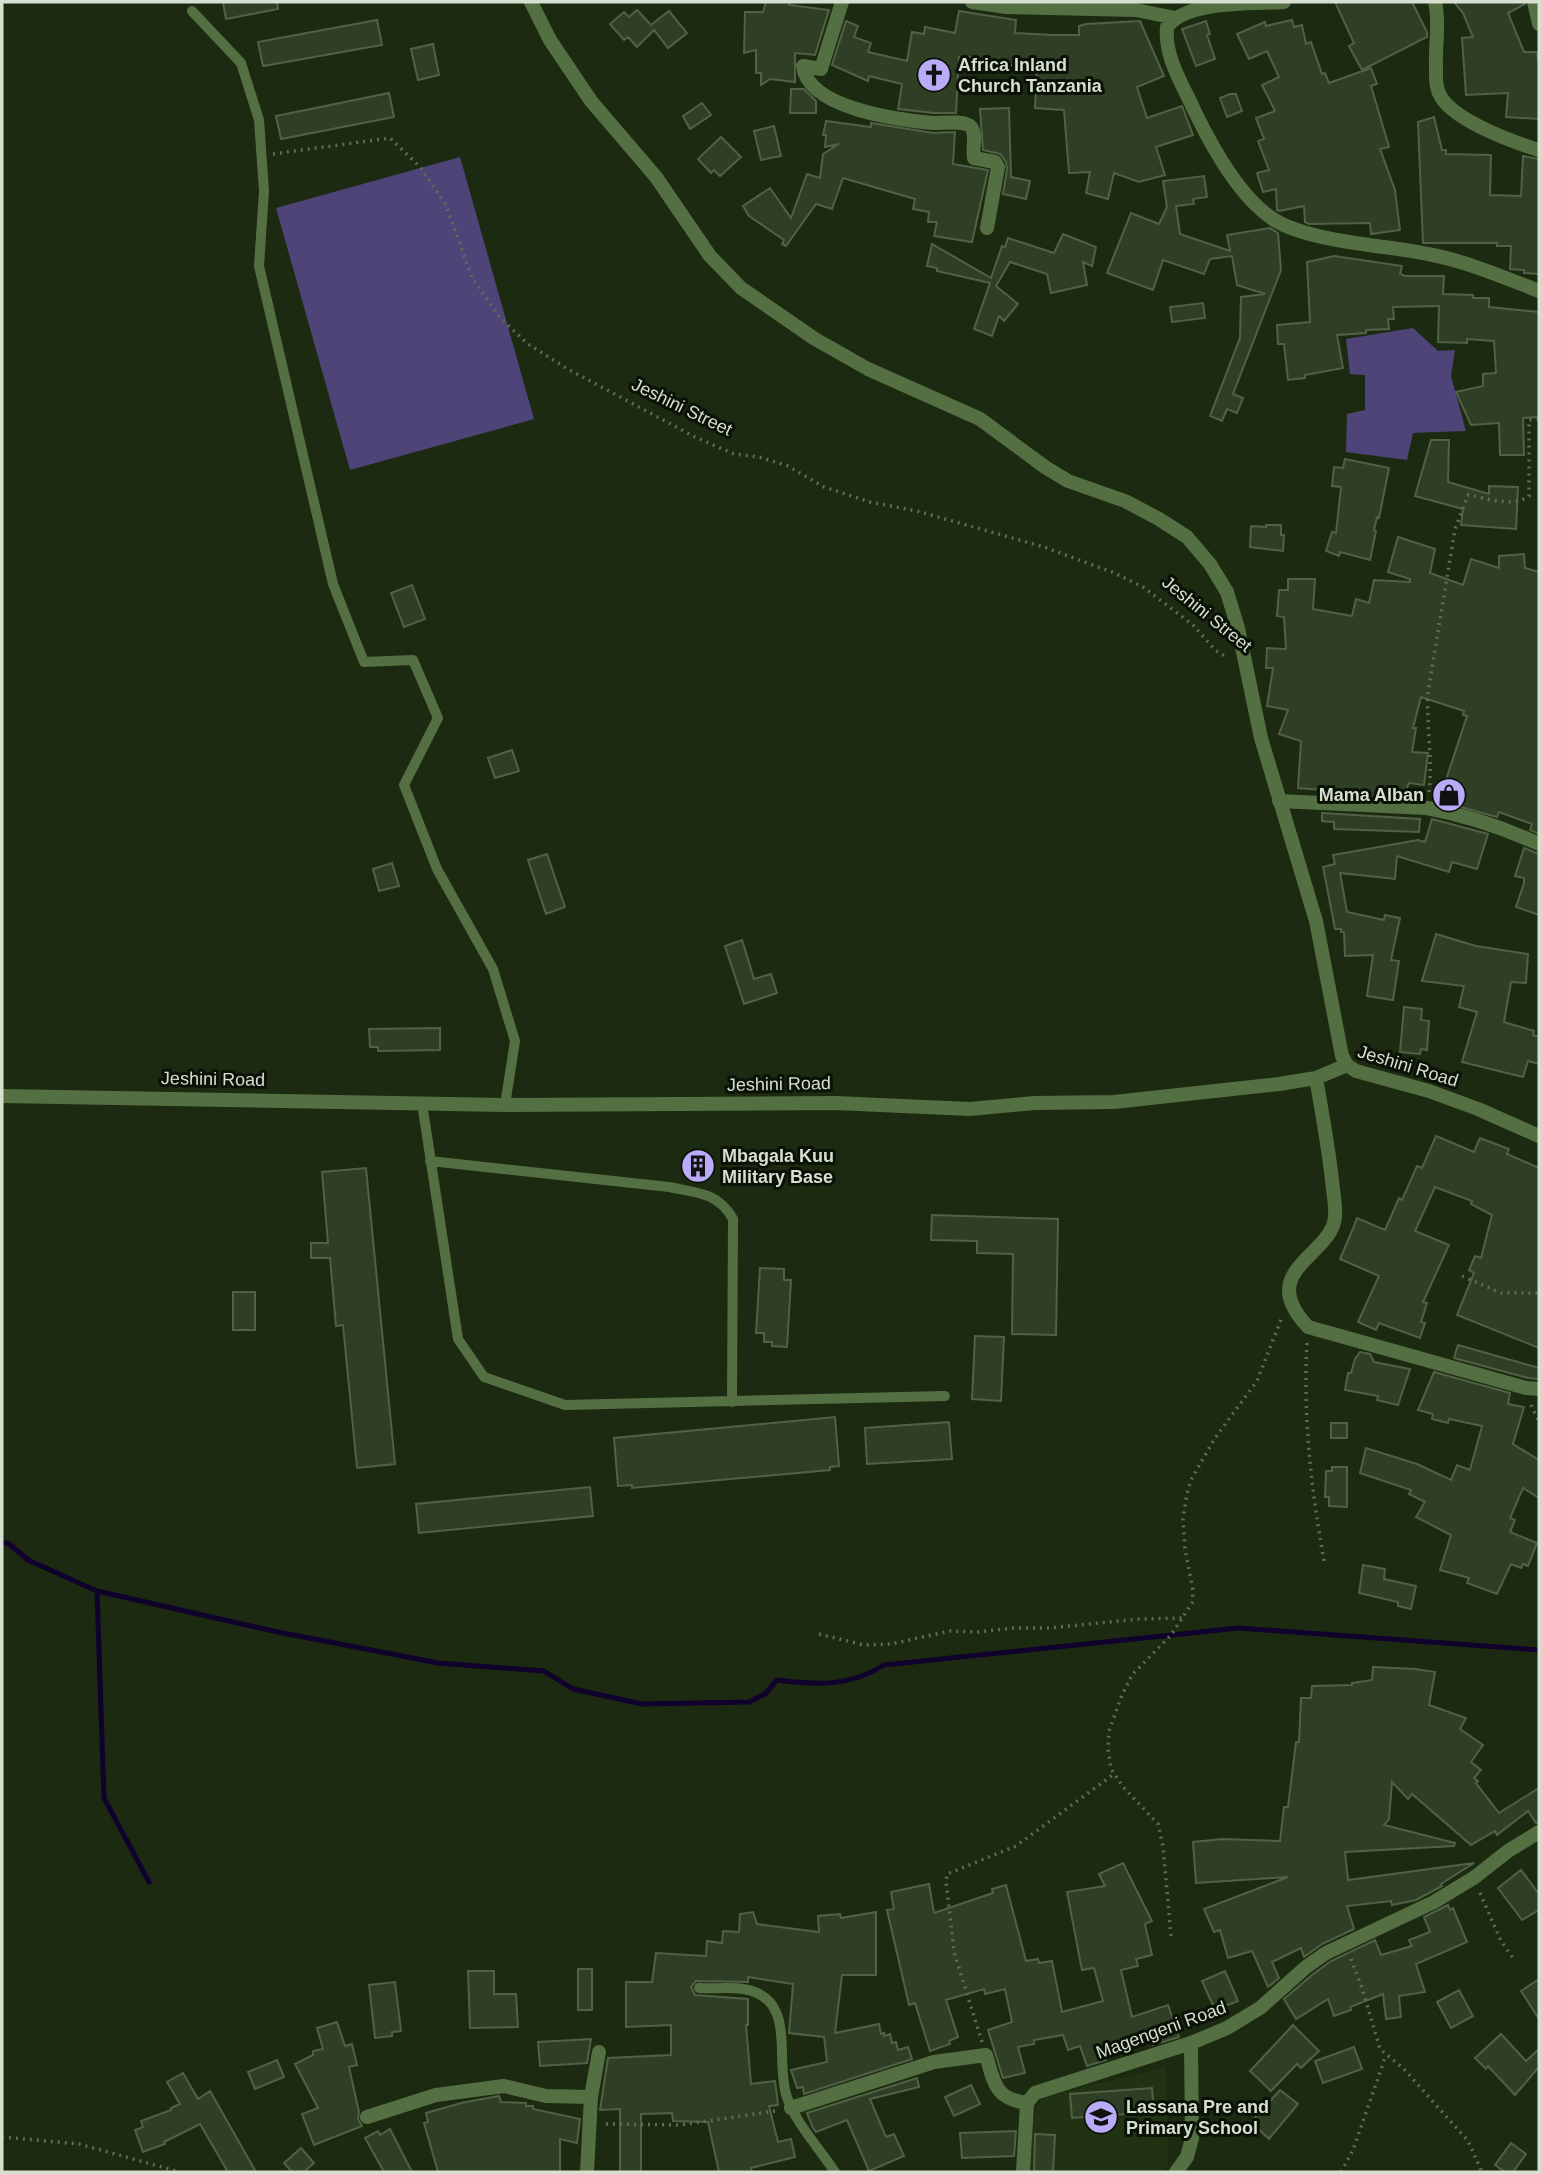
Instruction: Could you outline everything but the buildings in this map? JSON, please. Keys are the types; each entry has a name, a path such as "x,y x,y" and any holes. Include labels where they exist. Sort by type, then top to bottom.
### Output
{"street":[{"path":"531,2 550,40 591,102 656,177 710,256 741,288 814,339 868,369 980,419 1045,467 1069,481 1125,501 1187,537 1210,564 1227,592 1238,628 1261,738 1316,921 1342,1056 1347,1065"},
{"path":"842,2 821,69 803,66 806,77 826,97 841,105 929,122 964,123 971,126 974,134 974,158 995,163 998,167 987,228"},
{"path":"972,2 1006,7 1135,6 1175,18"},
{"path":"1284,2 1203,6 1175,18 1167,27 1169,53 1208,138 1255,205 1272,218 1321,237 1432,254 1485,270 1539,291"},
{"path":"1435,2 1438,19 1435,64 1437,86 1444,102 1484,129 1539,150"},
{"path":"1534,2 1539,24"},
{"path":"1279,801 1448,811 1518,834 1539,844"},
{"name":"Jeshini Road","path":"2,1096 505,1105 835,1102 970,1109 1034,1103 1114,1102 1316,1078 1347,1065 1356,1071 1466,1104 1539,1136"},
{"path":"1316,1078 1327,1139 1336,1216 1332,1230 1297,1267 1290,1290 1295,1313 1308,1326 1527,1388 1539,1389"},
{"name":"Magengeni Road","path":"1027,2103 1029,2098 1040,2090 1191,2043 1245,2019 1306,1967 1345,1944 1434,1902 1539,1832"},
{"path":"1176,2172 1187,2157 1192,2138 1191,2043"},
{"path":"587,2172 591,2097 599,2052"},
{"path":"791,2108 934,2062 986,2056 995,2087 1004,2096 1027,2103 1023,2172"},
{"path":"367,2116 436,2095 503,2086 546,2096 591,2097"}],"lane":[{"path":"192,11 241,63 260,120 264,191 259,266 333,584 364,662 413,660 438,718 404,785 437,869 493,969 515,1041 505,1105"},
{"path":"422,1103 458,1339 484,1377 565,1405 945,1396"},
{"path":"430,1161 669,1187 707,1195 725,1205 733,1219 733,1402"},
{"path":"699,1988 743,1989 761,1994 770,2000 777,2012 780,2029 785,2093 791,2108 835,2172"}],"path":[{"name":"Jeshini Street","path":"261,155 390,138 421,168 446,205 472,278 501,318 528,344 556,362 627,402 734,454 759,457 788,466 824,487 870,502 917,511 1044,547 1112,572 1143,587 1193,625 1215,650 1246,670"},
{"path":"1427,808 1432,765 1427,717 1428,692 1455,529 1468,495 1521,502 1529,496 1530,420 1539,419"},
{"path":"1462,1276 1501,1293 1539,1293"},
{"path":"1171,1936 1163,1846 1158,1824 1114,1774 1107,1740 1122,1695 1132,1675 1171,1635 1192,1603 1193,1590 1185,1549 1183,1519 1186,1493 1214,1438 1257,1381 1275,1331 1291,1300"},
{"path":"1308,1326 1305,1398 1310,1462 1324,1561"},
{"path":"819,1634 864,1645 891,1644 950,1631 978,1632 1184,1618"},
{"path":"986,2056 954,1952 946,1890 947,1874 1016,1846 1114,1774"},
{"path":"1475,1877 1501,1941 1513,1958"},
{"path":"1345,1944 1362,1988 1378,2046 1404,2069 1468,2141 1482,2172"},
{"path":"1341,2172 1353,2150 1386,2055"},
{"path":"590,2124 680,2125 791,2108"},
{"path":"2,2137 79,2144 180,2172"}],"shaded area":[{"path":"460,157 534,419 350,470 276,208"},
{"path":"1413,328 1438,351 1455,350 1451,376 1466,431 1413,433 1407,460 1346,452 1347,414 1365,410 1365,375 1350,374 1346,339"},
{"name":"Lassana Pre and Primary School","path":"1166,2067 1168,2164 1163,2172 1030,2172 1032,2126 1036,2108 1044,2097"}],"waterway":[{"path":"2,1543 8,1543 28,1560 97,1591 273,1631 438,1663 544,1671 573,1689 642,1704 749,1702 765,1694 777,1680 832,1683 858,1677 884,1665 1239,1628 1539,1650"},
{"path":"97,1591 104,1798 149,1882"}],"place":[{"name":"Africa Inland Church Tanzania","path":"934,75"},
{"name":"Mama Alban","path":"1449,795"},
{"name":"Mbagala Kuu Military Base","path":"698,1166"},
{"name":"Lassana Pre and Primary School","path":"1101,2117"}]}
